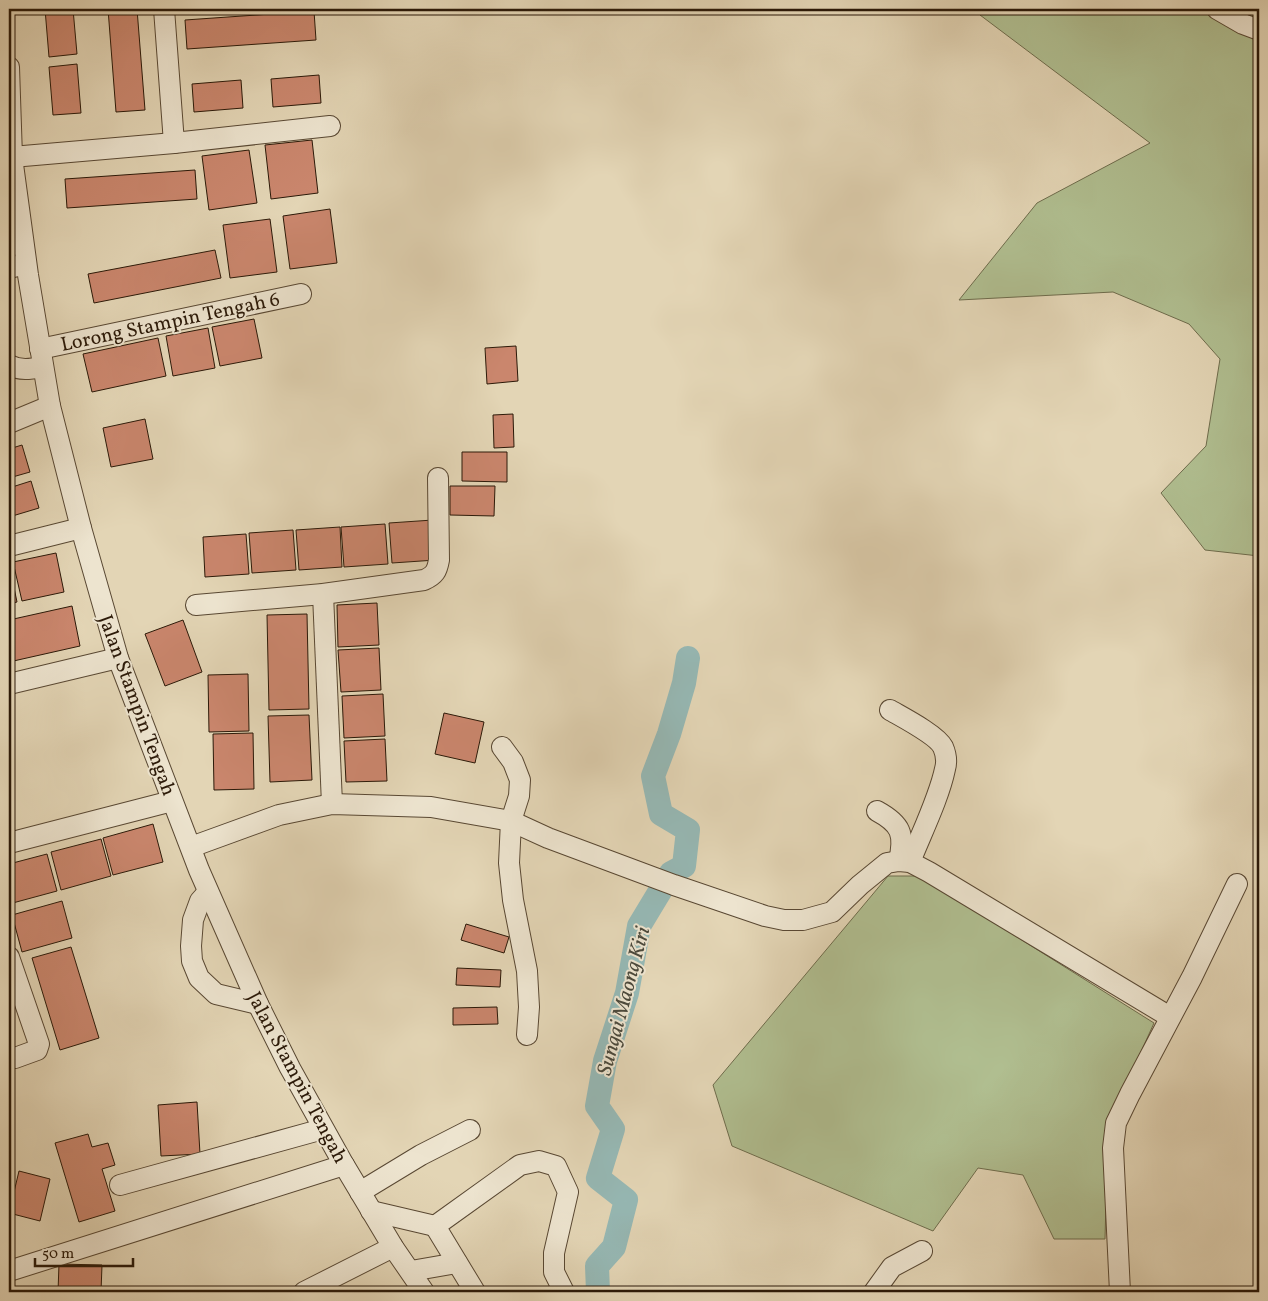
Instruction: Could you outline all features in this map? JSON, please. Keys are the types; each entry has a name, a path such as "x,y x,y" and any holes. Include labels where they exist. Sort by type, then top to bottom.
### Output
{"street":[{"path":"164,9 174,143"},
{"path":"1217,9 1243,24 1259,30"},
{"name":"Jalan Stampin Tengah","path":"9,67 18,266 42,358 50,406 118,658 208,892 258,1004 290,1068 344,1166 393,1248 424,1292"},
{"path":"12,157 174,143 330,126"},
{"name":"Lorong Stampin Tengah 6","path":"9,365 16,369 25,370 42,358 301,294"},
{"path":"9,423 50,406"},
{"path":"196,605 323,594 424,580 432,576 437,571 440,560 438,478"},
{"path":"9,546 82,528"},
{"path":"323,594 332,804"},
{"path":"9,684 118,658"},
{"path":"890,710 922,729 942,745 946,756 945,768 938,791 904,862"},
{"path":"502,747 513,762 520,780 519,796 511,821 509,863 527,972 529,1017 527,1035"},
{"path":"9,843 172,801"},
{"path":"191,847 279,815 332,804 431,807 511,821 548,838 674,885 765,916 784,920 803,920 832,912 887,863 904,862 929,872 1170,1017"},
{"path":"877,812 897,825 902,836 904,862"},
{"path":"1120,1292 1113,1148 1116,1123 1192,978 1237,884"},
{"path":"208,892 200,901 193,920 192,961 199,978 216,994 258,1004"},
{"path":"9,957 39,1044 37,1050 23,1056 15,1058 9,1056"},
{"path":"120,1185 324,1129"},
{"path":"360,1192 421,1155 470,1130"},
{"path":"435,1226 520,1165 539,1161 556,1166 568,1192 554,1253 554,1272 564,1292"},
{"path":"9,1272 344,1166"},
{"path":"371,1211 435,1226 475,1292"},
{"path":"304,1292 393,1248"},
{"path":"874,1292 892,1267 922,1251"},
{"path":"411,1272 457,1263"}],"green space":[{"path":"985,9 1259,9 1259,556 1205,550 1161,493 1206,446 1220,359 1189,324 1113,292 959,300 1037,203 1150,143 980,15"},
{"path":"888,876 920,876 1154,1023 1108,1125 1105,1239 1054,1239 1023,1175 978,1168 933,1231 732,1146 713,1085"}],"building":[{"path":"45,9 73,9 77,54 49,57"},
{"path":"108,9 137,9 145,110 116,112"},
{"path":"314,11 316,40 187,49 185,20"},
{"path":"77,64 81,113 53,115 49,67"},
{"path":"319,75 321,103 273,107 271,79"},
{"path":"241,80 243,108 194,112 192,84"},
{"path":"312,140 318,193 271,199 265,145"},
{"path":"249,150 257,203 209,210 202,156"},
{"path":"195,170 197,199 67,208 65,179"},
{"path":"330,209 337,263 290,269 283,216"},
{"path":"270,219 277,272 230,278 223,225"},
{"path":"215,250 221,278 94,303 88,274"},
{"path":"254,319 262,358 220,366 212,327"},
{"path":"208,328 215,368 173,376 166,336"},
{"path":"158,338 166,376 92,392 83,354"},
{"path":"516,346 518,381 487,384 485,348"},
{"path":"513,414 514,447 494,448 493,415"},
{"path":"145,419 153,459 111,467 103,428"},
{"path":"22,445 30,472 9,478 9,449"},
{"path":"462,452 507,452 507,482 462,481"},
{"path":"31,481 39,508 9,517 9,488"},
{"path":"450,486 495,486 494,516 450,515"},
{"path":"433,520 436,560 392,563 389,523"},
{"path":"385,524 388,564 344,567 341,527"},
{"path":"340,527 342,567 299,570 296,530"},
{"path":"293,530 296,570 252,573 249,533"},
{"path":"246,534 249,574 205,577 203,537"},
{"path":"56,553 64,592 22,601 13,562"},
{"path":"9,564 17,602 9,604"},
{"path":"377,603 379,645 338,647 337,605"},
{"path":"72,606 80,646 9,662 9,620"},
{"path":"307,614 309,709 269,710 267,615"},
{"path":"183,620 202,672 165,686 145,634"},
{"path":"379,648 381,690 341,692 338,650"},
{"path":"248,674 249,731 209,732 208,675"},
{"path":"383,694 385,736 344,738 342,696"},
{"path":"444,713 484,722 475,763 435,754"},
{"path":"309,715 312,780 270,782 268,716"},
{"path":"253,733 254,789 214,790 213,734"},
{"path":"385,739 387,781 346,782 344,741"},
{"path":"153,824 163,862 113,875 103,838"},
{"path":"101,839 111,876 61,890 51,852"},
{"path":"47,854 57,891 9,904 9,864"},
{"path":"62,901 72,938 22,952 12,915"},
{"path":"466,924 509,937 504,953 461,940"},
{"path":"71,947 99,1038 60,1050 32,958"},
{"path":"457,968 501,970 500,987 456,985"},
{"path":"497,1007 498,1024 453,1025 453,1008"},
{"path":"197,1102 200,1154 161,1156 158,1105"},
{"path":"88,1134 92,1147 108,1143 115,1165 102,1169 115,1211 79,1222 55,1143"},
{"path":"19,1171 50,1179 40,1221 9,1213"},
{"path":"59,1264 102,1265 101,1292 58,1292"}],"waterway":[{"name":"Sungai Maong Kiri","path":"598,1292 597,1266 614,1247 626,1200 598,1178 613,1129 597,1106 605,1061 627,993 639,926 671,873 684,866 688,830 661,814 653,776 669,734 684,683 688,658"}]}
